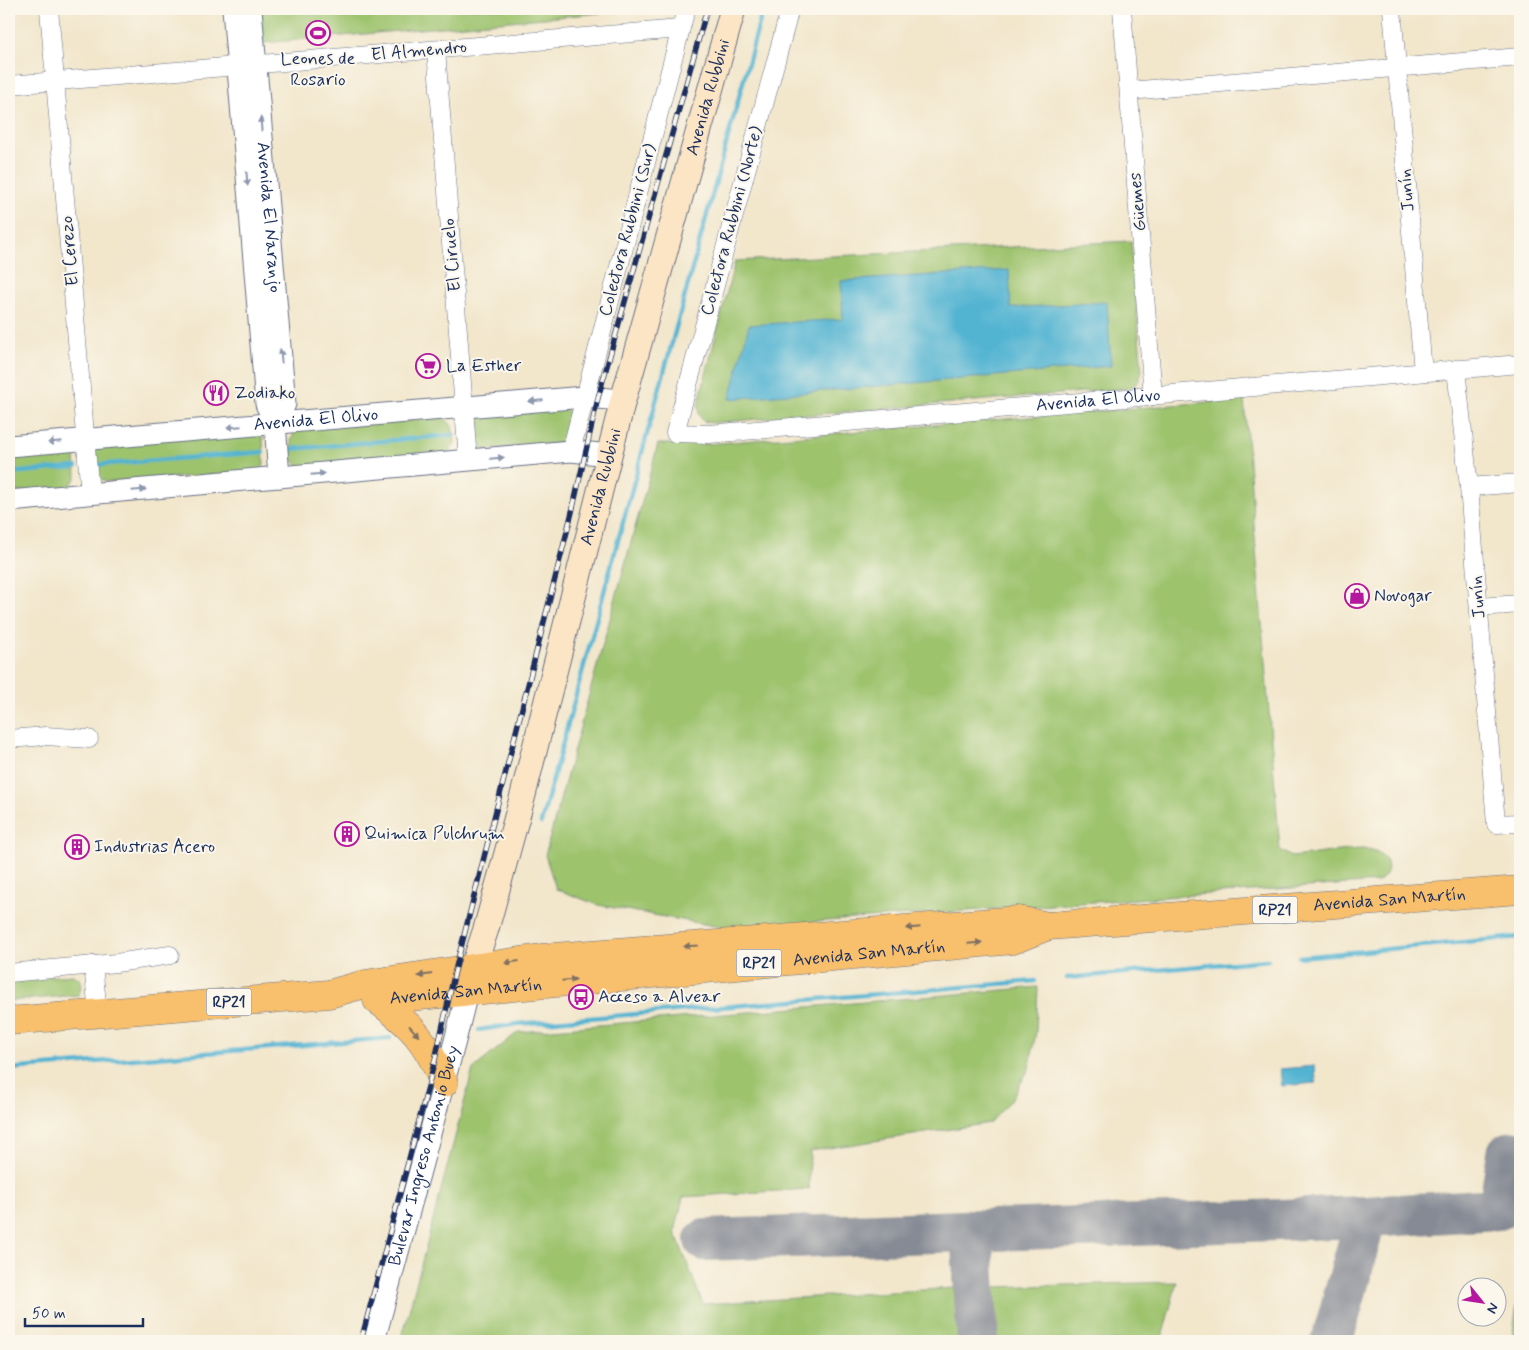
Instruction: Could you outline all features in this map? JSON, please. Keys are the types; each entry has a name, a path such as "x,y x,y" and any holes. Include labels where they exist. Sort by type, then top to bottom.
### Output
{"main road":[{"name":"Avenida Rubbini","path":"470,979 486,929 523,795 623,400 733,9"},
{"name":"Avenida San Martín","path":"329,994 377,1000 470,979 541,958 1018,920 1048,926 1282,910 1520,890"},
{"name":"Avenida San Martín","path":"9,1021 329,994 365,984 470,979"},
{"path":"377,1000 416,1031 435,1060 444,1083"}],"street":[{"name":"El Cerezo","path":"49,9 87,439 90,494"},
{"name":"Avenida El Naranjo","path":"233,9 247,65"},
{"name":"Avenida El Naranjo","path":"251,9 247,65 266,404 275,423 280,477"},
{"name":"Colectora Rubbini (Sur)","path":"571,451 686,9"},
{"name":"Colectora Rubbini (Norte)","path":"675,433 790,9"},
{"name":"Güemes","path":"1122,9 1153,396"},
{"name":"Junín","path":"1392,9 1422,372"},
{"name":"El Almendro","path":"9,85 680,29"},
{"name":"El Ciruelo","path":"436,50 468,460"},
{"path":"1128,90 1520,57"},
{"name":"Avenida El Olivo","path":"675,433 709,434 1520,364"},
{"name":"Junín","path":"1456,369 1469,487 1496,824 1520,823"},
{"name":"Avenida El Olivo","path":"9,446 584,397 623,400"},
{"path":"9,501 571,451 609,454"},
{"path":"1469,487 1520,483"},
{"path":"1479,608 1520,604"},
{"path":"9,739 46,736 89,739"},
{"path":"9,973 170,955"},
{"path":"93,965 98,1013"},
{"name":"Bulevar Ingreso Antonio Buey","path":"374,1341 444,1083 470,979"}],"green space":[{"name":"Leones de Rosario","path":"261,9 645,9 264,43"},
{"path":"1131,241 1142,371 1138,382 1131,388 711,423 703,421 699,415 698,405 735,261"},
{"path":"1244,399 1280,850 1291,857 1348,850 1373,850 1384,857 1388,867 1384,877 1378,882 726,928 598,905 556,889 545,855 658,444 707,444"},
{"path":"562,405 569,414 570,423 561,443 484,450 481,446 478,432 482,415"},
{"path":"445,418 452,426 455,443 448,454 302,468 292,460 291,439 297,429"},
{"path":"258,432 263,439 264,466 257,472 107,482 97,477 95,450 101,443"},
{"path":"66,447 75,453 76,478 69,487 9,493 9,453"},
{"path":"73,975 80,979 79,995 9,1001 9,979"},
{"path":"1038,987 1036,1032 1029,1069 1011,1100 990,1123 810,1151 809,1189 683,1197 675,1232 703,1304 954,1288 958,1341 401,1341 473,1069 518,1032"},
{"path":"1177,1282 1161,1341 995,1341 991,1287"},
{"path":"1520,1284 1520,1341 1502,1341 1512,1339"}],"water":[{"path":"1009,270 1011,308 1107,302 1111,366 730,399 749,325 843,319 841,281"},
{"path":"1315,1066 1316,1083 1282,1086 1280,1069"}],"waterway":[{"path":"541,823 763,9"},
{"path":"291,449 454,435"},
{"path":"95,465 263,452"},
{"path":"9,473 76,467"},
{"path":"1299,957 1520,937"},
{"path":"1067,978 1268,960"},
{"path":"479,1030 517,1024 1035,981"},
{"path":"9,1069 390,1038"}],"taxiway":[{"path":"705,1240 1366,1217 1499,1209 1508,1153 1520,1152"},
{"path":"1332,1341 1366,1217"},
{"path":"971,1230 978,1341"}],"railway":[{"path":"361,1341 435,1060 455,971 572,512 598,398 707,9"}],"place":[{"name":"Leones de Rosario","path":"318,33"},
{"name":"La Esther","path":"428,366"},
{"name":"Zodiako","path":"216,393"},
{"name":"Novogar","path":"1357,596"},
{"name":"Quimica Pulchrum","path":"347,834"},
{"name":"Industrias Acero","path":"77,847"},
{"name":"Acceso a Alvear","path":"581,997"}]}
